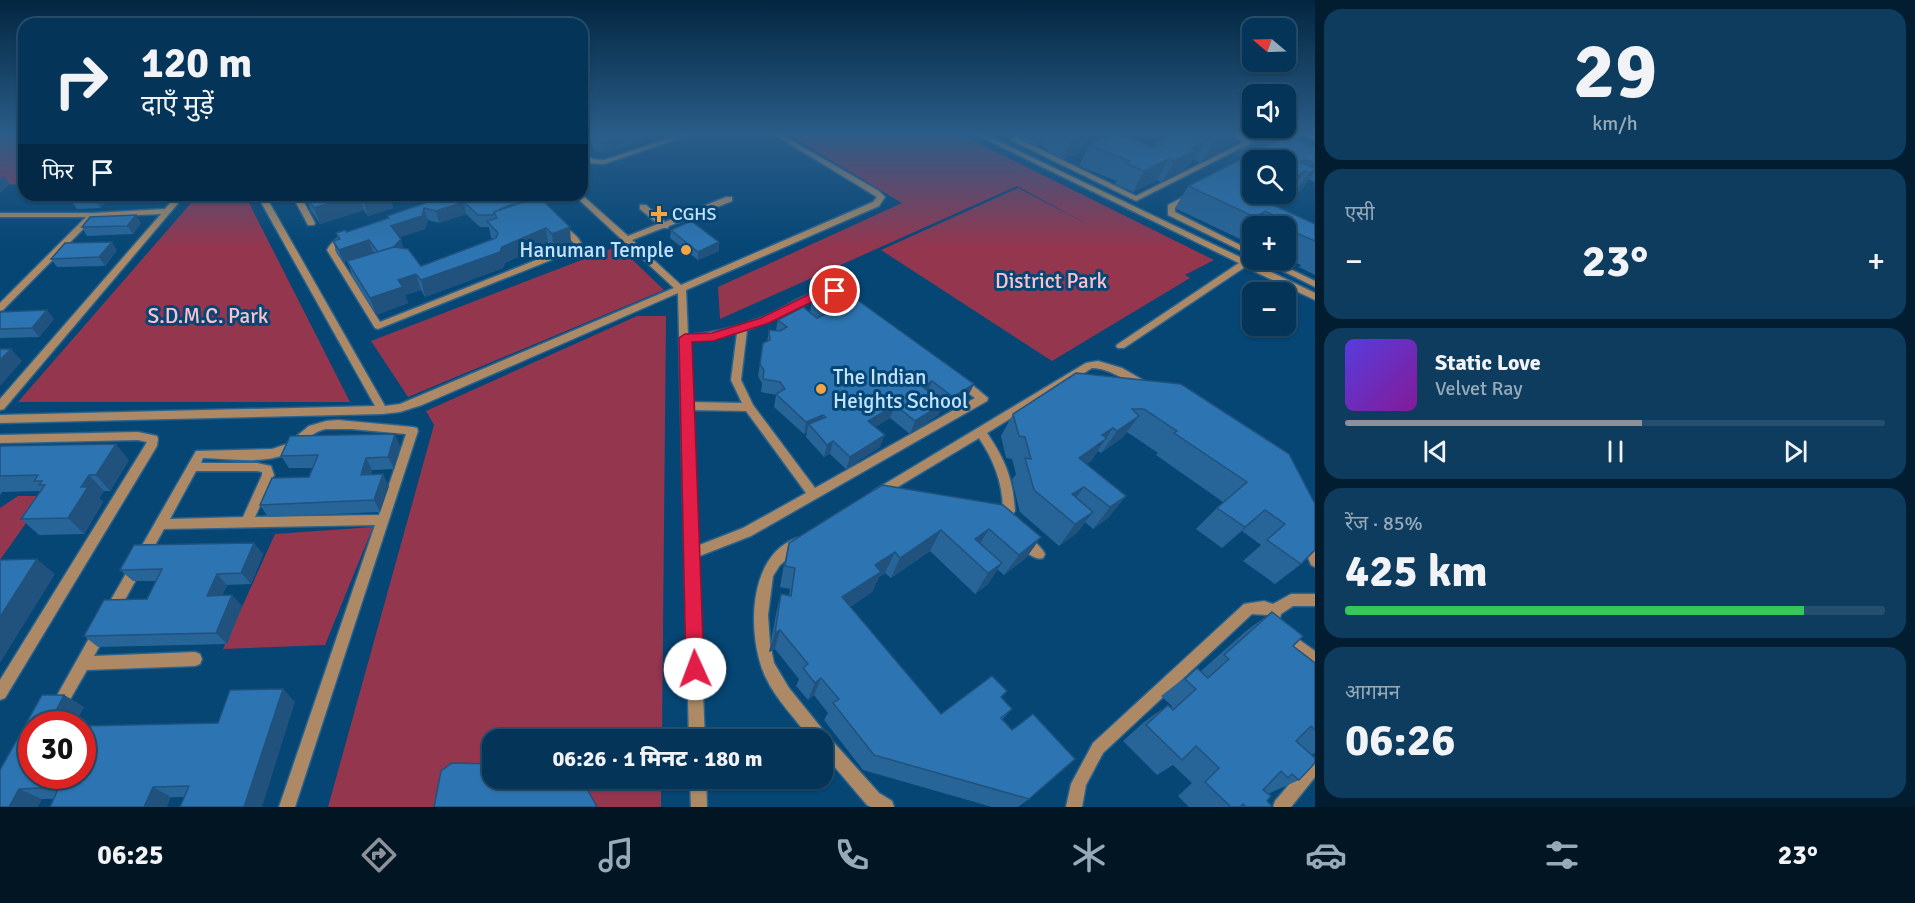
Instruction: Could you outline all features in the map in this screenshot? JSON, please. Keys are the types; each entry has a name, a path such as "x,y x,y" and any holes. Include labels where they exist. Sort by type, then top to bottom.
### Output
{"street":[{"path":"0,419 400,408 682,290 876,204 880,200 881,197 876,193 842,173"},
{"path":"1058,173 1242,262"},
{"path":"1082,173 1136,199 1189,173"},
{"path":"1201,190 1171,207 1172,213 1242,249"},
{"path":"628,240 729,199"},
{"path":"0,406 176,201"},
{"path":"264,201 382,410"},
{"path":"299,201 311,223"},
{"path":"353,236 335,243 331,250 375,325 380,326 578,246 577,242 530,201"},
{"path":"585,201 682,290 697,729"},
{"path":"643,207 665,226"},
{"path":"0,214 167,211"},
{"path":"0,308 93,214"},
{"path":"1121,346 1242,265"},
{"path":"1259,270 1315,297"},
{"path":"1286,270 1315,284"},
{"path":"685,338 713,337 742,328 765,320 824,291 835,291 851,298"},
{"path":"742,328 736,380 749,407 813,494"},
{"path":"894,501 876,495 1090,365 1115,369 1153,392"},
{"path":"692,552 747,532 983,398 956,378"},
{"path":"687,406 749,407"},
{"path":"55,711 200,454 273,454 291,447 316,427 346,425 414,431 287,807"},
{"path":"980,431 1002,463 1009,511 1003,525 1039,554"},
{"path":"0,439 138,436 153,439 151,446 0,693"},
{"path":"193,467 257,467 267,470 268,475 247,522"},
{"path":"160,524 384,520"},
{"path":"1303,530 1315,561"},
{"path":"811,535 790,548 769,569 764,581 762,625 767,664 782,689 813,729"},
{"path":"1274,611 1291,600 1315,600"},
{"path":"1074,807 1074,798 1082,778 1098,748 1249,608 1264,607 1274,611"},
{"path":"1274,611 1273,621 1289,642 1315,660"},
{"path":"83,663 195,659"},
{"path":"833,753 873,800 886,807"},
{"path":"1281,807 1315,765"},
{"path":"698,789 699,807"}],"green space":[{"path":"0,173 18,173 18,184 0,185"},
{"name":"District Park","path":"852,173 1038,173 1214,260 1185,275 1190,278 1052,361 881,250 1018,188 1087,224 1017,186 720,319 718,287 902,203"},
{"name":"S.D.M.C. Park","path":"193,201 248,201 350,402 18,402"},
{"path":"618,246 664,290 408,397 371,341"},
{"path":"637,316 666,316 662,729 482,729 482,789 661,789 661,807 328,807 434,425 426,411"},
{"path":"18,496 45,496 0,560 0,508"},
{"path":"373,527 325,645 223,649 275,534"}],"building":[{"path":"1214,173 1242,173 1242,204 1271,204 1315,224 1315,241 1296,233 1296,216 1276,216 1265,211 1253,216 1188,186"},
{"path":"309,201 337,201 314,208"},
{"path":"431,201 525,201 500,209 492,215 478,215 464,202 436,211 424,208 422,216 391,226 401,239 394,247 378,252 369,240 339,250 333,241 340,239 336,233 345,230 347,232 389,218 387,216"},
{"path":"527,201 543,201 570,227 552,234 546,228 502,247 500,252 421,280 416,274 398,280 403,287 370,298 347,261 394,247 408,249 421,266 496,238 498,233 487,221 497,218 494,212"},
{"path":"136,215 127,226 82,227 90,217"},
{"path":"691,221 719,242 698,252 671,230"},
{"path":"112,242 99,257 51,259 65,243"},
{"path":"838,286 974,384 953,397 932,381 923,387 944,403 915,421 895,405 868,421 885,435 850,457 833,441 827,445 809,424 826,417 823,415 806,422 776,394 785,389 780,382 763,379 764,370 760,364 763,343 770,340 769,330 780,331 787,327 778,320 803,307 817,318 829,312 812,299"},
{"path":"47,310 32,328 0,329 0,312"},
{"path":"0,349 11,349 0,360"},
{"path":"1076,373 1181,384 1289,454 1315,504 1315,550 1301,564 1267,540 1285,524 1265,510 1245,527 1217,508 1247,482 1174,433 1177,431 1144,409 1132,409 1139,416 1117,431 1113,428 1102,435 1107,438 1079,458 1126,496 1110,507 1084,487 1072,494 1093,512 1075,524 1034,490 1025,458 1031,459 1025,437 1019,436 1013,414"},
{"path":"395,434 388,457 366,458 361,475 383,474 374,500 260,505 272,478 309,477 318,455 281,456 290,436"},
{"path":"116,444 96,475 89,475 81,487 88,487 68,518 21,519 45,485 39,485 42,481 34,481 38,475 0,476 0,446"},
{"path":"882,485 1003,505 1041,537 1019,555 989,529 975,539 1002,563 988,573 941,530 900,558 895,552 875,565 881,572 842,597 941,714 992,676 1007,691 1001,697 1012,709 1001,718 1012,730 1033,714 1075,759 1029,799 874,755 833,703 839,699 821,678 815,683 803,668 808,664 780,630 775,633 781,594 791,596 795,568 785,566 789,543"},
{"path":"254,543 241,573 217,574 207,596 232,595 216,633 84,636 104,600 147,599 162,569 120,570 134,545"},
{"path":"37,559 0,617 0,560"},
{"path":"1272,612 1303,636 1293,646 1315,663 1315,730 1311,726 1296,741 1315,758 1315,763 1299,780 1292,774 1288,778 1281,771 1263,790 1271,796 1267,801 1273,807 1246,807 1243,804 1240,807 1231,807 1205,782 1219,768 1196,746 1182,760 1146,725 1168,705 1173,710 1196,689 1185,679 1197,668 1208,678 1229,659 1224,655"},
{"path":"283,689 244,807 180,807 189,786 153,787 144,807 50,807 58,789 96,789 96,726 218,723 230,690"},
{"path":"42,695 64,695 56,711 33,711"},
{"path":"18,738 19,789 9,807 0,807 0,770"},
{"path":"452,763 482,764 482,789 587,789 597,807 434,807 441,771"}],"place":[{"name":"CGHS","path":"659,214"},
{"name":"Hanuman Temple","path":"686,250"},
{"name":"The Indian Heights School","path":"821,389"}],"route":[{"path":"695,669 685,338 713,337 765,320 824,291 835,291"}]}
